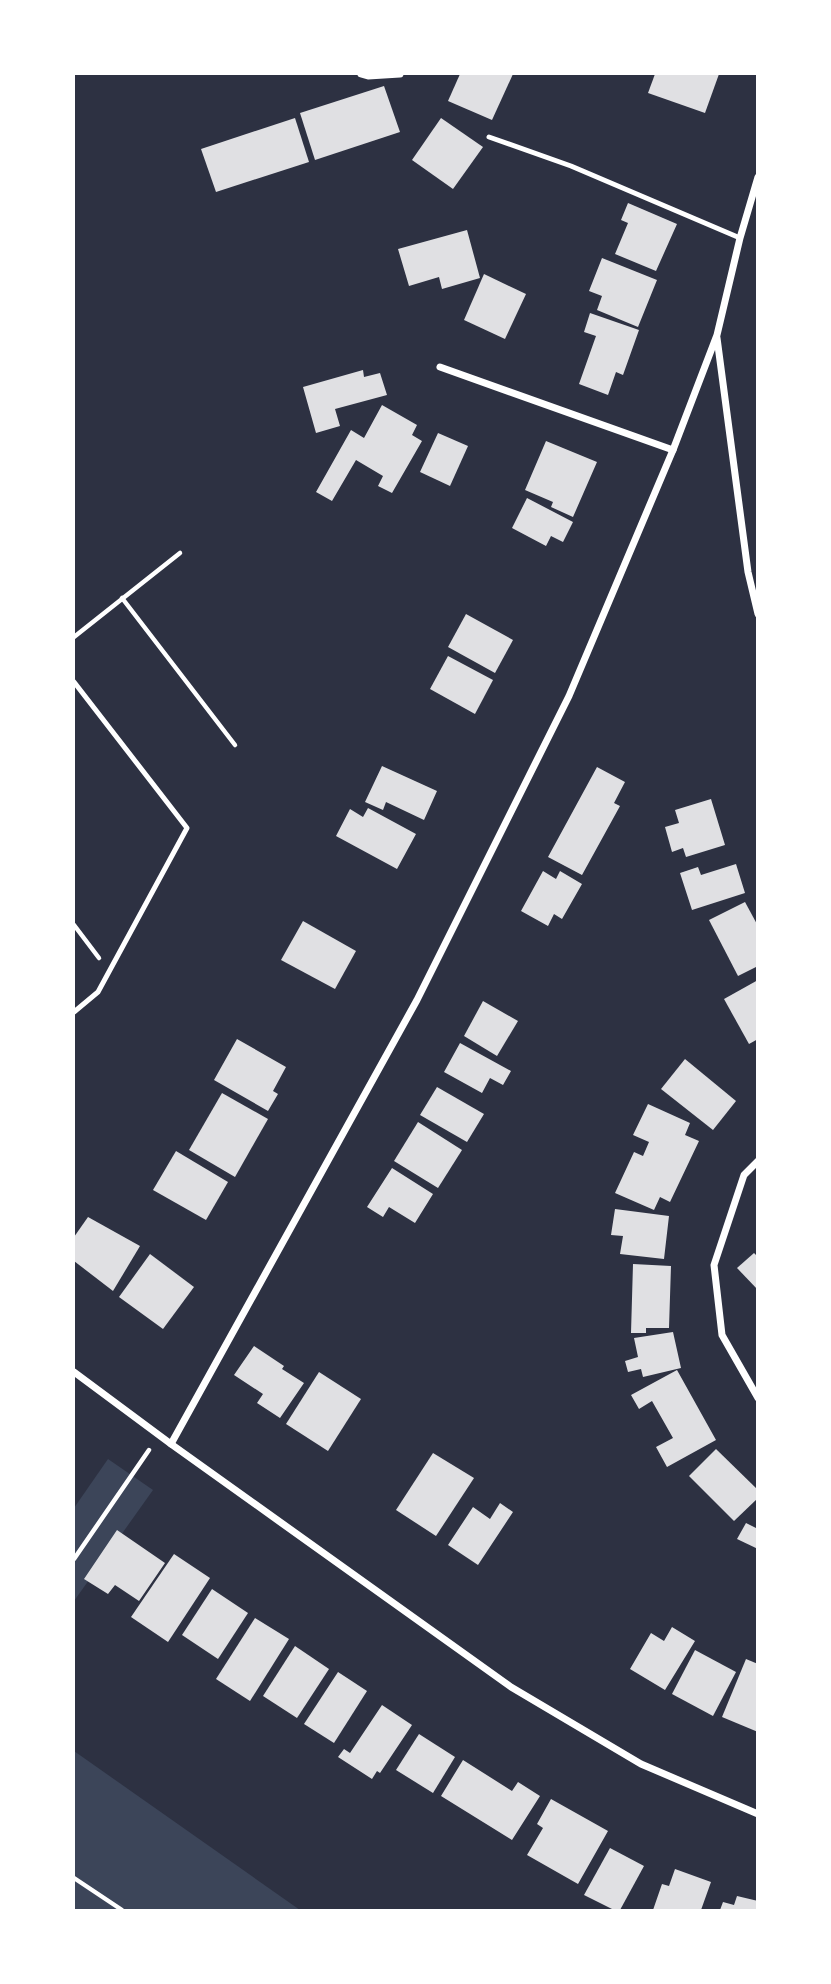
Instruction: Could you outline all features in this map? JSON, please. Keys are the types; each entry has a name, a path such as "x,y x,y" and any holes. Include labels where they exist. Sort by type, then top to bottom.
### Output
{"street":[{"path":"361,74 400,74"},
{"path":"171,1444 417,1000 569,696 673,450 717,335 740,238 758,177"},
{"path":"717,335 748,572 758,614"},
{"path":"440,367 673,450"},
{"path":"758,1160 744,1175 714,1265 722,1335 758,1398"},
{"path":"74,1372 511,1687 641,1764 758,1814"}],"lane":[{"path":"489,137 571,166 740,238"},
{"path":"74,682 187,828 98,992 74,1012"}],"path":[{"path":"74,636 180,553"},
{"path":"122,598 235,745"},
{"path":"74,925 110,972"},
{"path":"74,1559 160,1436"},
{"path":"74,1878 122,1910"}],"shaded area":[{"path":"108,1459 153,1490 74,1601 74,1508"},
{"path":"74,1751 300,1910 74,1910"}],"building":[{"path":"460,74 513,74 492,120 448,101"},
{"path":"655,74 719,74 705,113 648,93"},
{"path":"384,86 400,132 315,160 300,113"},
{"path":"295,118 309,162 216,192 201,149"},
{"path":"441,118 483,147 453,189 412,160"},
{"path":"628,203 677,224 656,271 615,254 628,223 621,220"},
{"path":"467,230 480,278 442,289 439,277 409,286 398,249"},
{"path":"602,258 657,280 638,327 597,310 602,296 589,291"},
{"path":"484,274 526,294 505,339 464,320"},
{"path":"590,313 639,330 623,375 616,372 608,395 579,384 596,336 584,332"},
{"path":"363,370 364,377 380,373 387,395 335,409 340,426 316,433 303,387"},
{"path":"382,405 417,425 412,435 422,441 392,493 378,486 383,476 356,460 332,501 316,492 351,430 364,438"},
{"path":"438,433 468,446 450,486 420,472"},
{"path":"546,441 597,462 573,517 551,507 553,502 525,490"},
{"path":"527,498 573,522 563,542 551,536 546,546 512,528"},
{"path":"466,614 513,640 495,673 448,647"},
{"path":"448,656 493,680 475,714 430,689"},
{"path":"382,766 437,791 424,820 386,802 383,810 365,802"},
{"path":"597,767 625,782 614,803 620,806 582,875 548,857"},
{"path":"711,799 725,845 686,857 683,848 672,852 665,827 679,823 675,810"},
{"path":"368,808 416,834 397,869 336,836 350,809 363,817"},
{"path":"736,864 745,893 692,910 680,873 698,867 701,875"},
{"path":"543,871 556,879 560,871 582,884 562,919 554,914 548,926 521,911"},
{"path":"745,902 758,926 758,966 738,976 709,920"},
{"path":"303,921 356,951 335,989 281,960"},
{"path":"758,980 758,1039 749,1044 724,999"},
{"path":"483,1001 518,1021 497,1056 464,1036"},
{"path":"237,1039 286,1067 273,1091 278,1094 268,1111 214,1080"},
{"path":"460,1043 511,1071 503,1085 490,1078 482,1093 444,1072"},
{"path":"685,1059 736,1101 713,1130 661,1089"},
{"path":"437,1087 484,1114 467,1142 420,1115"},
{"path":"222,1093 268,1119 235,1177 189,1150"},
{"path":"648,1104 690,1123 685,1135 699,1141 670,1202 660,1197 654,1210 615,1193 634,1152 643,1156 649,1142 633,1135"},
{"path":"418,1122 462,1150 438,1188 394,1161"},
{"path":"176,1151 228,1182 206,1220 153,1190"},
{"path":"392,1168 433,1194 415,1223 389,1207 383,1217 367,1207"},
{"path":"615,1209 669,1216 664,1259 620,1254 623,1236 611,1235"},
{"path":"88,1217 140,1246 113,1291 74,1261 74,1237"},
{"path":"754,1253 758,1257 758,1290 737,1268"},
{"path":"150,1254 194,1287 163,1329 119,1297"},
{"path":"633,1264 671,1266 669,1328 646,1328 646,1333 631,1333"},
{"path":"673,1332 681,1368 643,1377 641,1369 628,1372 625,1361 638,1357 634,1338"},
{"path":"254,1346 304,1383 280,1418 257,1403 263,1394 234,1375"},
{"path":"677,1370 716,1440 667,1467 656,1447 673,1438 652,1401 639,1409 631,1395"},
{"path":"319,1372 361,1399 328,1451 286,1424"},
{"path":"716,1449 758,1490 758,1498 734,1521 689,1476"},
{"path":"433,1453 474,1478 436,1536 396,1510"},
{"path":"500,1503 513,1512 478,1565 448,1545 473,1507 490,1519"},
{"path":"746,1523 758,1529 758,1549 737,1539"},
{"path":"117,1530 165,1563 139,1601 115,1585 108,1594 84,1579"},
{"path":"174,1554 210,1578 168,1642 131,1617"},
{"path":"212,1589 248,1613 218,1659 182,1635"},
{"path":"255,1618 289,1639 250,1701 216,1679"},
{"path":"672,1627 695,1641 665,1690 630,1669 651,1633 664,1641"},
{"path":"295,1646 329,1669 297,1718 263,1696"},
{"path":"695,1650 736,1672 713,1716 672,1694"},
{"path":"746,1659 758,1664 758,1732 722,1717"},
{"path":"338,1672 367,1691 334,1743 304,1724"},
{"path":"382,1705 412,1725 380,1773 377,1771 372,1779 338,1757 344,1749 350,1753"},
{"path":"419,1734 455,1757 433,1793 396,1770"},
{"path":"463,1760 512,1791 518,1782 540,1796 512,1840 441,1796"},
{"path":"551,1799 608,1831 578,1884 527,1855 543,1828 537,1824"},
{"path":"610,1848 644,1866 620,1910 614,1910 584,1895"},
{"path":"675,1869 711,1882 701,1910 653,1910 662,1884 669,1886"},
{"path":"737,1896 758,1901 758,1910 720,1910 723,1902 734,1905"}]}
